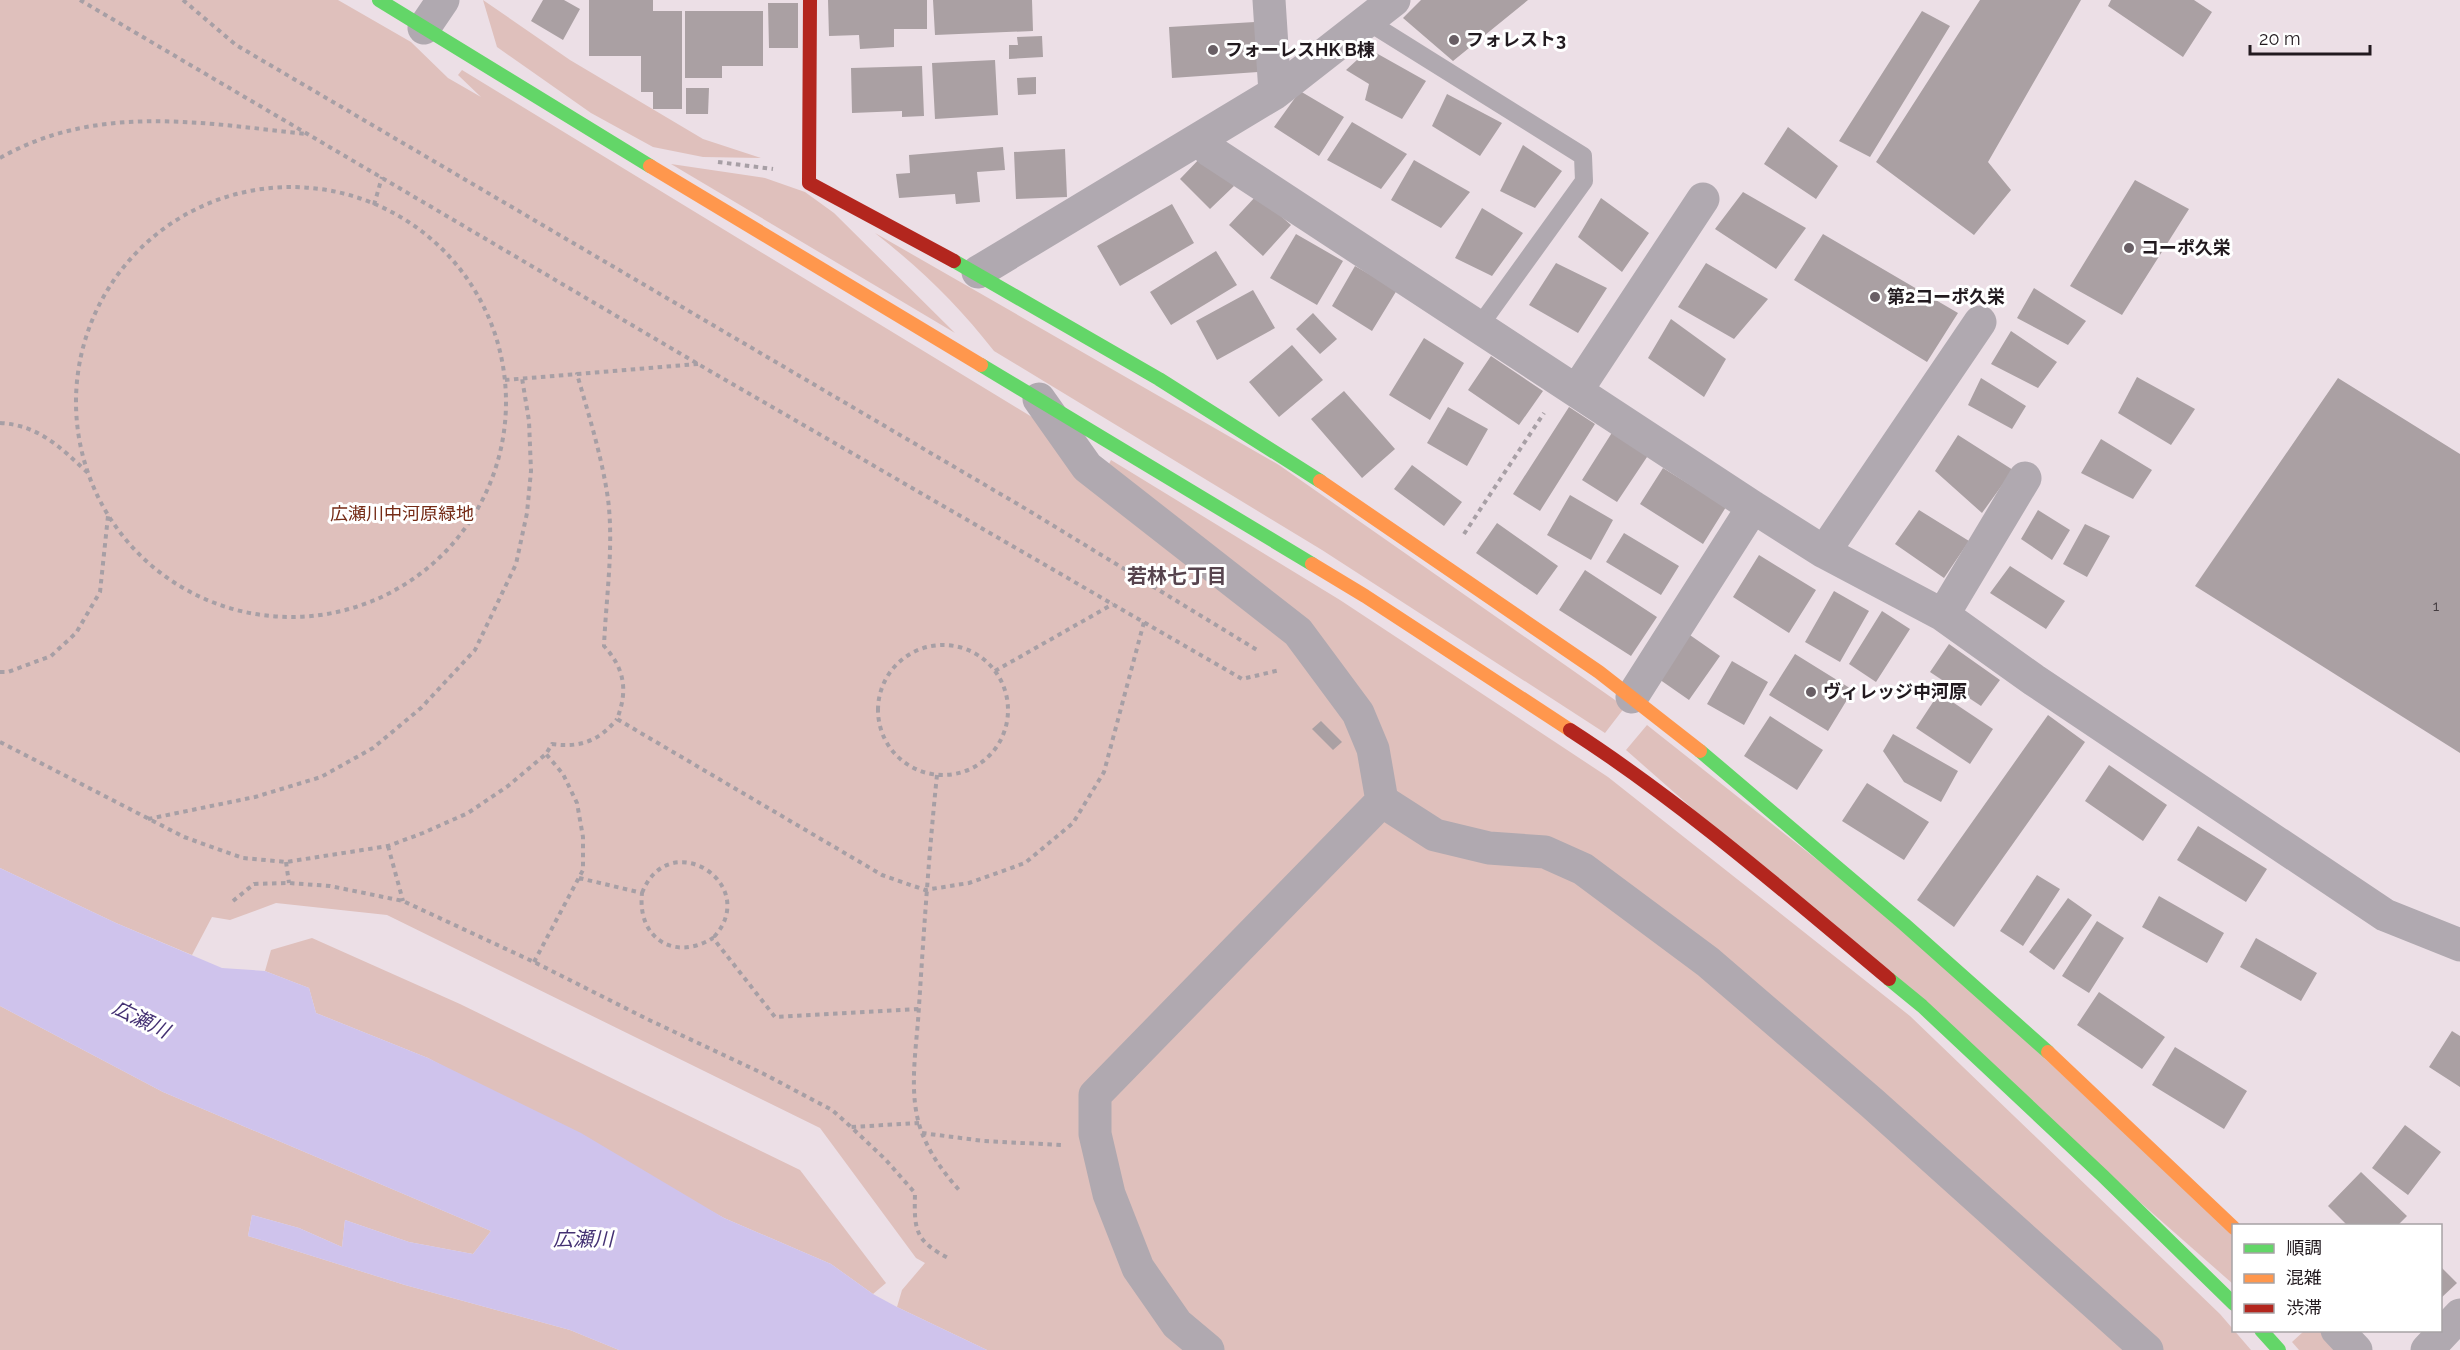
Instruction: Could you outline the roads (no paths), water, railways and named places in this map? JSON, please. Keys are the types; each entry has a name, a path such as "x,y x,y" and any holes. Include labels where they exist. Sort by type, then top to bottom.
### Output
{"street":[{"path":"379,0 1365,596 1604,752 1761,872 1922,1006 2103,1176 2232,1302"},
{"path":"424,28 443,0"},
{"path":"810,0 809,183 978,272 1199,404 1313,476 1444,564 1632,697 1927,942 2161,1155 2232,1226"},
{"path":"1269,0 1275,93"},
{"path":"978,272 1204,138 1275,93 1394,0"},
{"path":"1204,138 1209,150 1478,328 1571,386 1824,552 1943,615 2034,680 2385,915 2460,945"},
{"path":"1571,386 1703,200"},
{"path":"1824,552 1980,322"},
{"path":"1039,399 1087,467 1298,632 1358,713 1373,749 1382,801 1434,835 1489,848 1545,852 1583,869 1708,962 1872,1103 2147,1350"},
{"path":"1943,615 2025,478"},
{"path":"1632,697 1753,507"},
{"path":"1208,1350 1177,1324 1138,1268 1108,1194 1095,1134 1095,1095 1382,801"},
{"path":"2427,1350 2460,1315"},
{"path":"2263,1332 2279,1350"},
{"path":"2339,1332 2356,1350"}],"lane":[{"path":"1367,21 1583,156 1584,181 1478,328"}],"water":[{"name":"広瀬川","path":"0,868 116,923 222,968 265,971 309,988 316,1013 428,1058 581,1133 724,1218 831,1264 873,1294 987,1350 619,1350 570,1330 405,1285 248,1236 252,1215 299,1228 342,1247 345,1220 409,1242 473,1254 491,1231 163,1092 0,1006"}],"place":[{"name":"フォレスト3","path":"1454,40"},
{"name":"フォーレスHK B棟","path":"1213,50"},
{"name":"コーポ久栄","path":"2129,248"},
{"name":"第2コーポ久栄","path":"1875,297"},
{"name":"ヴィレッジ中河原","path":"1811,692"}],"district":[{"name":"若林七丁目","path":"1177,576"}],"park label":[{"name":"広瀬川中河原緑地","path":"402,514"}]}
